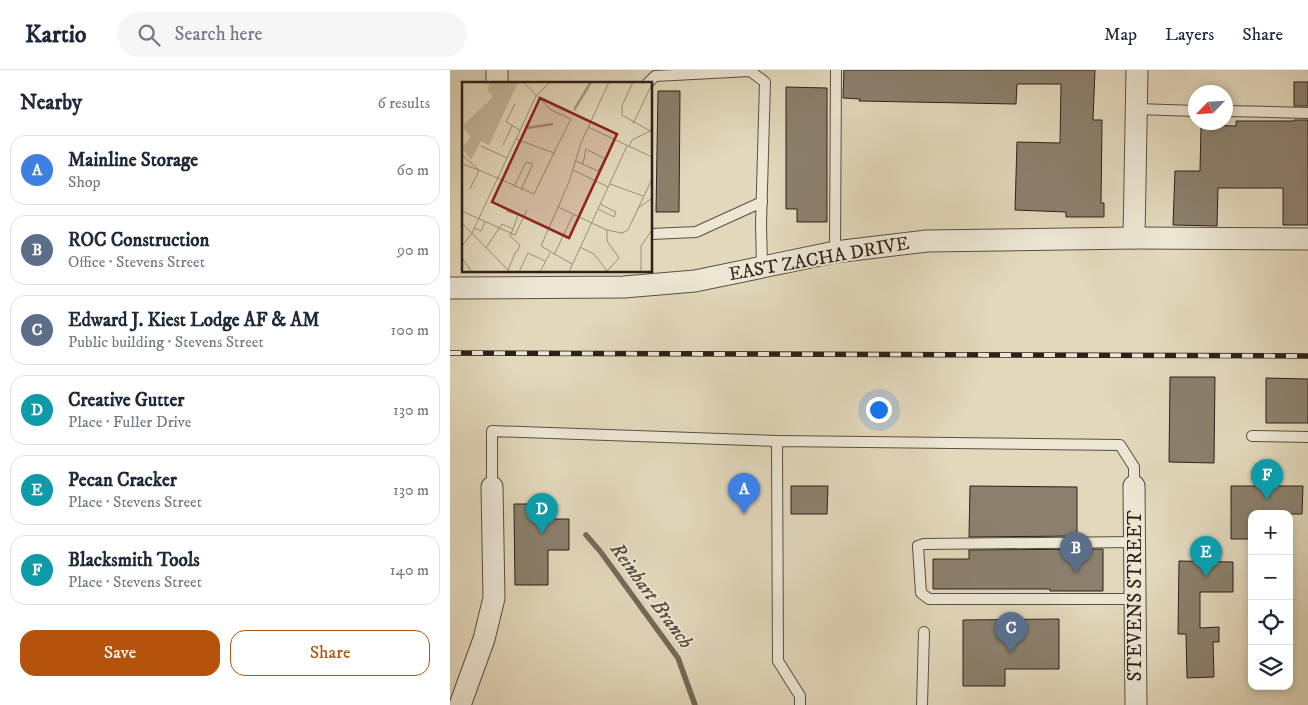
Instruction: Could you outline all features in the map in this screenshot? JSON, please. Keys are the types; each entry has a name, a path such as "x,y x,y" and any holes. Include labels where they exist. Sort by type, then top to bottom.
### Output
{"street":[{"path":"1134,238 1137,70"},
{"name":"EAST ZACHA DRIVE","path":"450,288 493,280 624,287 695,282 835,252 927,241 1134,238 1308,239"},
{"name":"STEVENS STREET","path":"1134,486 1136,705"},
{"path":"460,705 484,639 494,598 492,487"}],"lane":[{"path":"835,252 836,70"},
{"path":"649,82 655,76 750,71 765,82 761,224 762,267"},
{"path":"1136,109 1188,111"},
{"path":"1233,111 1308,113"},
{"path":"652,234 696,232 762,202"},
{"path":"492,487 492,431 777,441 1120,445 1134,467 1134,486"},
{"path":"1252,436 1308,437"},
{"path":"777,441 778,661 800,696 800,705"},
{"path":"1134,542 924,544 918,546 921,594 929,599 1135,599"},
{"path":"922,705 924,632"}],"building":[{"path":"844,70 1095,70 1093,120 1102,120 1101,203 1104,203 1104,217 1066,217 1066,212 1015,210 1017,142 1060,143 1061,84 1017,84 1016,104 859,101 860,99 843,98"},
{"path":"1294,82 1308,82 1308,106 1294,106"},
{"path":"786,87 827,88 827,222 797,222 797,209 786,209"},
{"path":"658,91 680,91 679,212 656,212"},
{"path":"1308,120 1308,225 1283,225 1283,188 1218,188 1217,226 1173,225 1175,171 1200,171 1201,130 1233,130 1233,126 1236,126 1236,121"},
{"path":"1170,377 1215,377 1214,463 1169,462"},
{"path":"1266,378 1308,379 1308,423 1266,423"},
{"path":"791,486 828,486 827,514 791,514"},
{"path":"970,486 1077,487 1077,536 969,537"},
{"path":"1231,486 1303,486 1302,514 1293,514 1293,510 1248,510 1248,539 1231,539"},
{"path":"514,504 548,504 548,519 569,519 569,550 548,550 548,585 515,585"},
{"path":"1103,549 1103,591 933,589 933,559 969,559 969,550"},
{"path":"1179,561 1233,562 1233,592 1200,592 1200,628 1219,627 1219,642 1213,642 1214,677 1187,678 1186,634 1178,634"},
{"path":"1059,619 1059,669 1005,669 1005,686 963,686 963,620"}],"waterway":[{"name":"Reinhart Branch","path":"586,535 600,551 678,658 695,705"}],"railway":[{"path":"450,353 1308,356"}],"place":[{"name":"Blacksmith Tools","path":"1267,500"},
{"name":"Mainline Storage","path":"744,514"},
{"name":"Creative Gutter","path":"542,534"},
{"name":"ROC Construction","path":"1076,573"},
{"name":"Pecan Cracker","path":"1206,577"},
{"name":"Edward J. Kiest Lodge AF & AM","path":"1011,653"}]}
